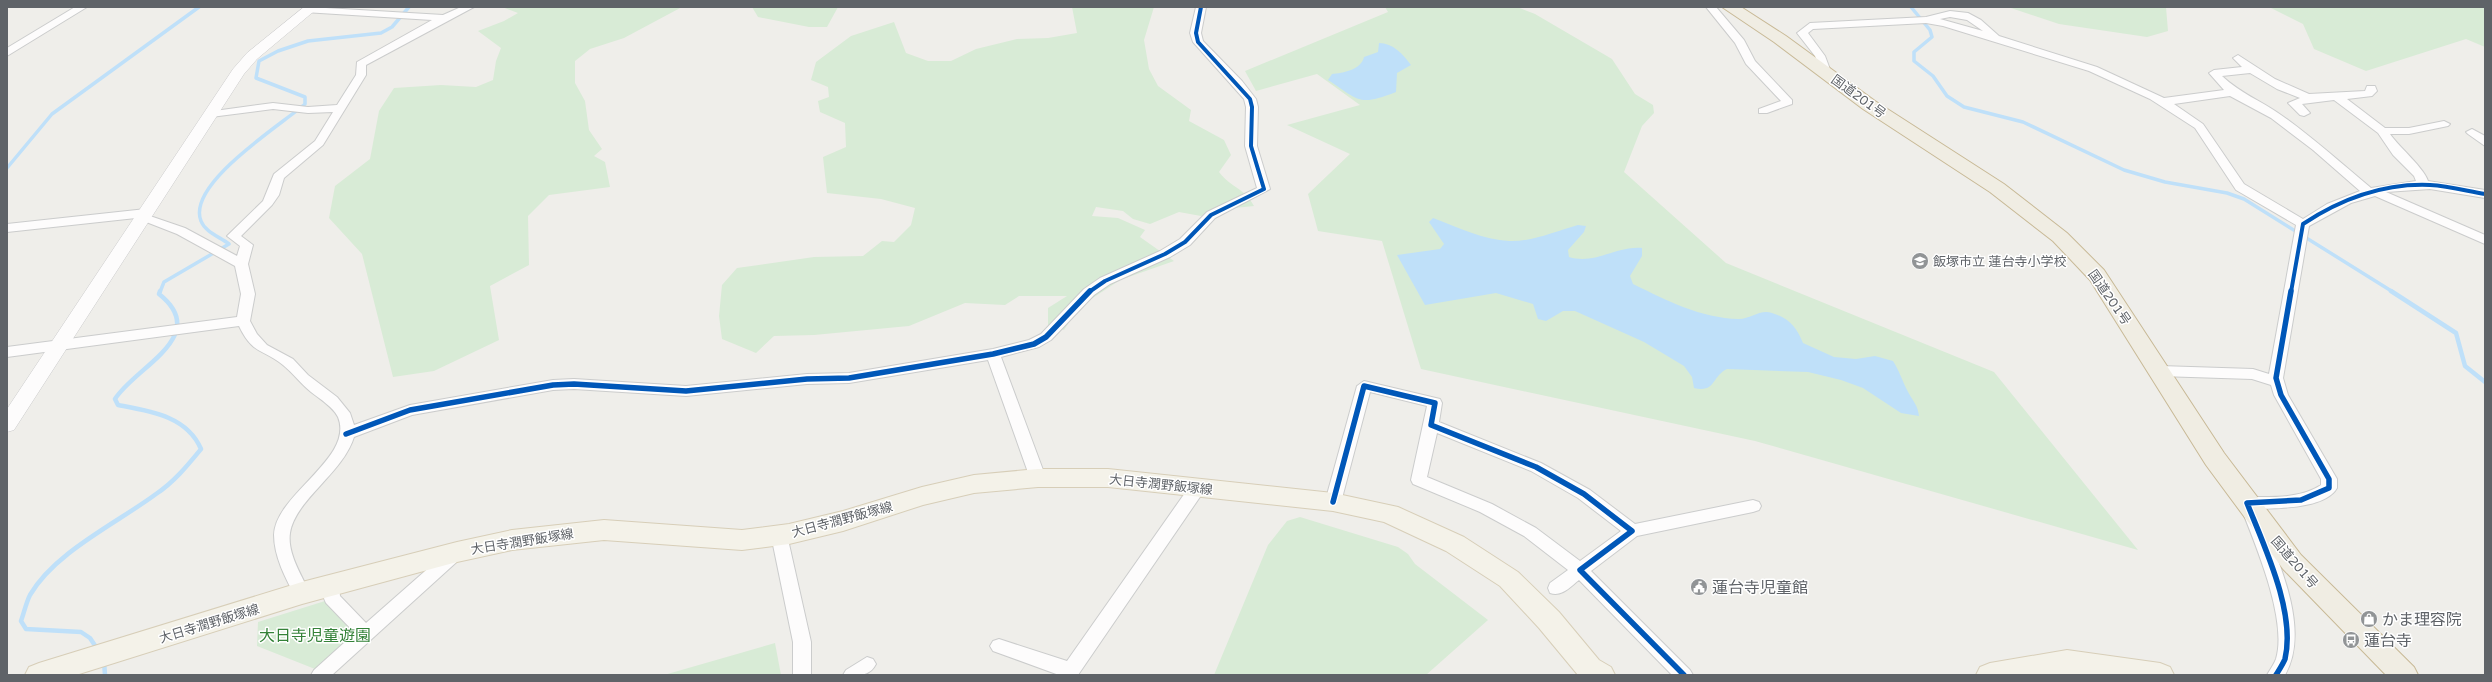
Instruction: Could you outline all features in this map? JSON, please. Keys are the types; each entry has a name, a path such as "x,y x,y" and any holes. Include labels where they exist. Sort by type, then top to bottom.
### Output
{"highway":[{"name":"国道201号","path":"1730,7 1826,72 1869,105 1997,188 2060,237 2097,275 2215,459 2292,562 2404,675"}],"main road":[{"name":"大日寺潤野飯塚線","path":"40,675 79,669 302,593 457,552 512,540 604,530 636,531 742,540 779,536 843,521 922,496 974,484 1038,478 1108,478 1333,502 1389,514 1456,544 1509,579 1549,620 1589,668 1601,675"},
{"path":"1990,675 2067,662 2093,664 2160,675"}],"street":[{"path":"7,53 82,7"},
{"path":"241,264 247,245 233,236 254,220 277,189 278,177 319,143 327,127 341,108 361,74 362,64 444,18 469,7"},
{"path":"346,434 410,410 553,385 574,384 686,391 807,379 849,378 993,354 1034,344 1046,337 1072,312 1089,292 1106,281 1165,254 1185,242 1211,215 1264,189 1257,168 1250,132 1252,113 1250,99 1214,57 1199,44 1195,36 1202,14 1201,7"},
{"path":"1711,7 1740,42 1750,62 1788,102 1763,111"},
{"path":"1941,7 1959,13 1980,23 1998,38"},
{"path":"7,425 238,72 252,56 310,9 444,18"},
{"path":"1826,72 1820,56 1802,34 1810,26 1926,20 1951,13 1959,13"},
{"path":"1926,20 1998,38 2092,69 2163,102 2199,126 2240,187 2303,224"},
{"path":"2238,58 2250,70 2299,94 2316,98"},
{"path":"2250,70 2214,73 2232,92 2275,116 2372,193 2485,240"},
{"path":"2275,116 2304,113 2294,103 2316,98 2368,94 2371,91 2371,88"},
{"path":"2163,102 2232,92"},
{"path":"2336,96 2382,131 2397,152 2420,175 2423,186"},
{"path":"211,114 273,106 308,110 341,108"},
{"path":"2382,131 2409,131 2444,124"},
{"path":"2472,132 2485,142"},
{"path":"2276,675 2287,657 2279,586 2247,503 2290,502 2320,495 2329,488 2329,479 2280,395 2276,378 2303,224 2324,209 2372,193 2423,186 2485,194"},
{"path":"7,228 144,215 181,231 241,264 246,276 248,294 243,321 255,342 288,362 302,377 333,403 346,418 346,434 340,452 325,472 291,510 282,533 287,559 302,593"},
{"path":"7,352 243,321"},
{"path":"993,354 1003,387 1038,478"},
{"path":"2160,372 2252,374 2277,382"},
{"path":"1333,502 1364,386 1435,403 1419,480 1486,508 1530,532 1580,570 1684,675"},
{"path":"1431,425 1536,467 1584,494 1632,531"},
{"path":"999,646 1070,672 1198,487"},
{"path":"1556,588 1632,531 1753,506"},
{"path":"779,536 802,642 802,675"},
{"path":"320,675 457,552"},
{"path":"332,585 332,598 366,634"},
{"path":"852,675 867,664"}],"green space":[{"path":"502,7 682,7 624,38 590,49 575,61 575,83 585,101 589,130 602,149 594,156 605,162 610,187 549,195 528,216 529,265 490,286 499,340 434,371 393,377 362,254 329,218 335,186 370,159 379,111 394,88 441,85 476,87 493,80 496,61 501,48 478,31 504,21 518,13"},
{"path":"752,7 838,7 827,27 809,27 758,17"},
{"path":"1072,7 1154,7 1144,40 1149,69 1158,86 1191,110 1189,121 1224,140 1231,155 1219,172 1224,178 1242,191 1254,206 1234,208 1201,216 1179,212 1150,224 1133,219 1123,211 1096,207 1092,216 1118,218 1145,230 1140,237 1174,261 1120,280 1079,307 1064,330 1048,325 1048,308 1067,296 1019,296 1005,305 965,303 909,326 814,335 774,336 756,353 722,339 719,316 722,285 737,268 814,257 863,256 882,241 894,242 911,225 915,208 881,199 827,193 823,157 846,147 845,123 820,112 818,101 829,97 828,87 811,80 816,62 851,36 894,22 906,53 928,61 951,61 976,49 1017,39 1048,38 1077,33"},
{"path":"1385,7 1517,7 1535,14 1612,59 1635,94 1653,105 1654,113 1642,126 1624,172 1726,263 1994,372 2138,550 1755,441 1421,369 1382,241 1318,231 1308,194 1350,154 1287,125 1360,105 1317,74 1256,91 1245,71 1388,12"},
{"path":"2008,7 2166,7 2168,31 2147,37 2059,24"},
{"path":"2269,7 2485,7 2485,47 2466,39 2366,71 2314,49 2303,24"},
{"path":"1300,517 1398,547 1408,554 1415,564 1488,620 1426,675 1214,675 1268,545 1287,521"},
{"name":"大日寺児童遊園","path":"325,601 357,634 320,671 257,646 258,622"},
{"path":"775,643 781,675 664,675"}],"water":[{"path":"1379,43 1384,43 1393,47 1405,57 1411,65 1397,73 1396,92 1374,99 1359,99 1353,97 1328,80 1332,74 1351,70 1359,65 1364,57 1378,52"},
{"path":"1433,218 1480,236 1509,241 1535,238 1578,225 1586,226 1584,232 1568,250 1569,257 1579,259 1588,259 1632,248 1642,248 1642,256 1630,276 1633,284 1684,308 1711,316 1743,319 1763,312 1778,315 1792,324 1803,343 1834,357 1856,359 1875,356 1893,361 1916,406 1919,416 1901,413 1863,388 1841,380 1808,372 1727,369 1718,376 1710,386 1701,389 1694,388 1692,377 1684,366 1644,342 1575,311 1563,311 1546,321 1538,319 1533,304 1496,293 1425,305 1397,255 1440,249 1444,244 1429,222"}],"waterway":[{"path":"7,168 52,114 199,7"},
{"path":"160,292 164,282 229,244 209,231 201,221 200,206 208,190 221,173 238,156 305,104 305,97 256,78 259,61 278,51 308,41 381,33 392,27 409,7"},
{"path":"1911,7 1930,30 1932,37 1914,52 1914,61 1933,76 1947,96 1964,107 2023,122 2124,170 2165,182 2227,193 2244,199 2393,292"},
{"path":"98,650 90,638 81,632 26,629 21,621 30,595 55,565 88,539 163,489 180,473 201,449 195,438 187,429 177,422 155,413 118,405 115,399 125,387 152,363 174,337 177,324 173,309 159,294 160,291"},
{"path":"2391,291 2456,333 2465,366 2485,382"},
{"path":"104,661 105,675"}],"cycle path":[{"path":"346,434 410,410 553,385 574,384 686,391 807,379 849,378 993,354 1034,344 1046,337 1072,312 1089,292 1105,281 1165,254 1185,242 1211,215 1264,189 1251,146 1250,132 1252,111 1250,99 1238,84 1198,42 1196,33 1201,7"},
{"path":"2276,675 2285,660 2287,640 2285,616 2271,565 2247,503 2290,502 2301,500 2329,488 2329,479 2281,395 2276,378 2303,224 2331,207 2347,200 2363,194 2397,187 2430,185 2451,187 2485,194"},
{"path":"1333,502 1364,386 1435,403 1431,425 1536,467 1584,494 1632,531 1580,570 1684,675"}],"place":[{"name":"飯塚市立 蓮台寺小学校","path":"1920,261"},
{"name":"蓮台寺児童館","path":"1699,587"},
{"name":"かま理容院","path":"2369,619"},
{"name":"蓮台寺","path":"2351,640"}]}
